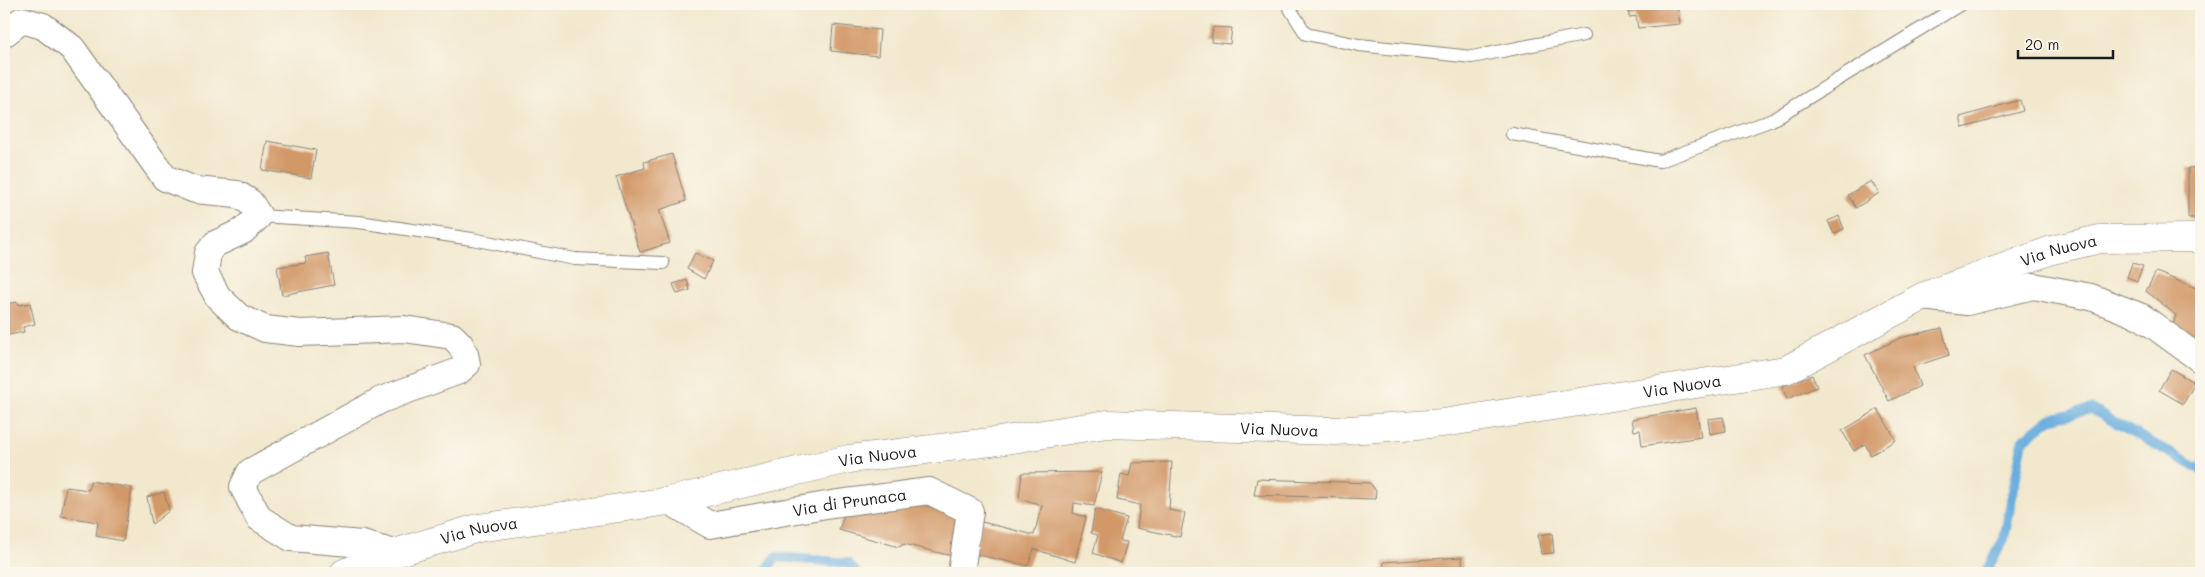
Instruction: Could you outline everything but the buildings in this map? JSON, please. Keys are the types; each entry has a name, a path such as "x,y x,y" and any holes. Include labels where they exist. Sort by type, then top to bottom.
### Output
{"street":[{"path":"4,34 22,20 42,26 72,48 165,178 195,190 237,194 250,202 259,216 243,231 215,244 208,253 206,273 218,297 239,317 265,329 300,333 404,330 452,336 460,344 467,364 459,371 381,400 250,472 243,487 259,518 290,538 362,544 395,553"},
{"name":"Via Nuova","path":"344,573 395,553 478,528 669,501 849,459 999,441 1107,424 1336,432 1444,423 1786,370 1922,297 2052,250 2100,239 2193,238 2201,240"},
{"path":"1922,297 1967,302 2033,286 2091,297 2142,317 2201,360"},
{"name":"Via di Prunaca","path":"669,501 710,525 832,504 928,491 970,511 961,573"}],"lane":[{"path":"1287,4 1306,34 1368,46 1472,57 1584,35"},
{"path":"1512,134 1660,161 1772,120 1962,4"},
{"path":"259,216 359,222 472,239 575,259 663,263"}],"waterway":[{"path":"1985,573 2004,539 2023,440 2050,419 2091,409 2201,470"},
{"path":"764,573 776,557 848,563 856,573"}]}
